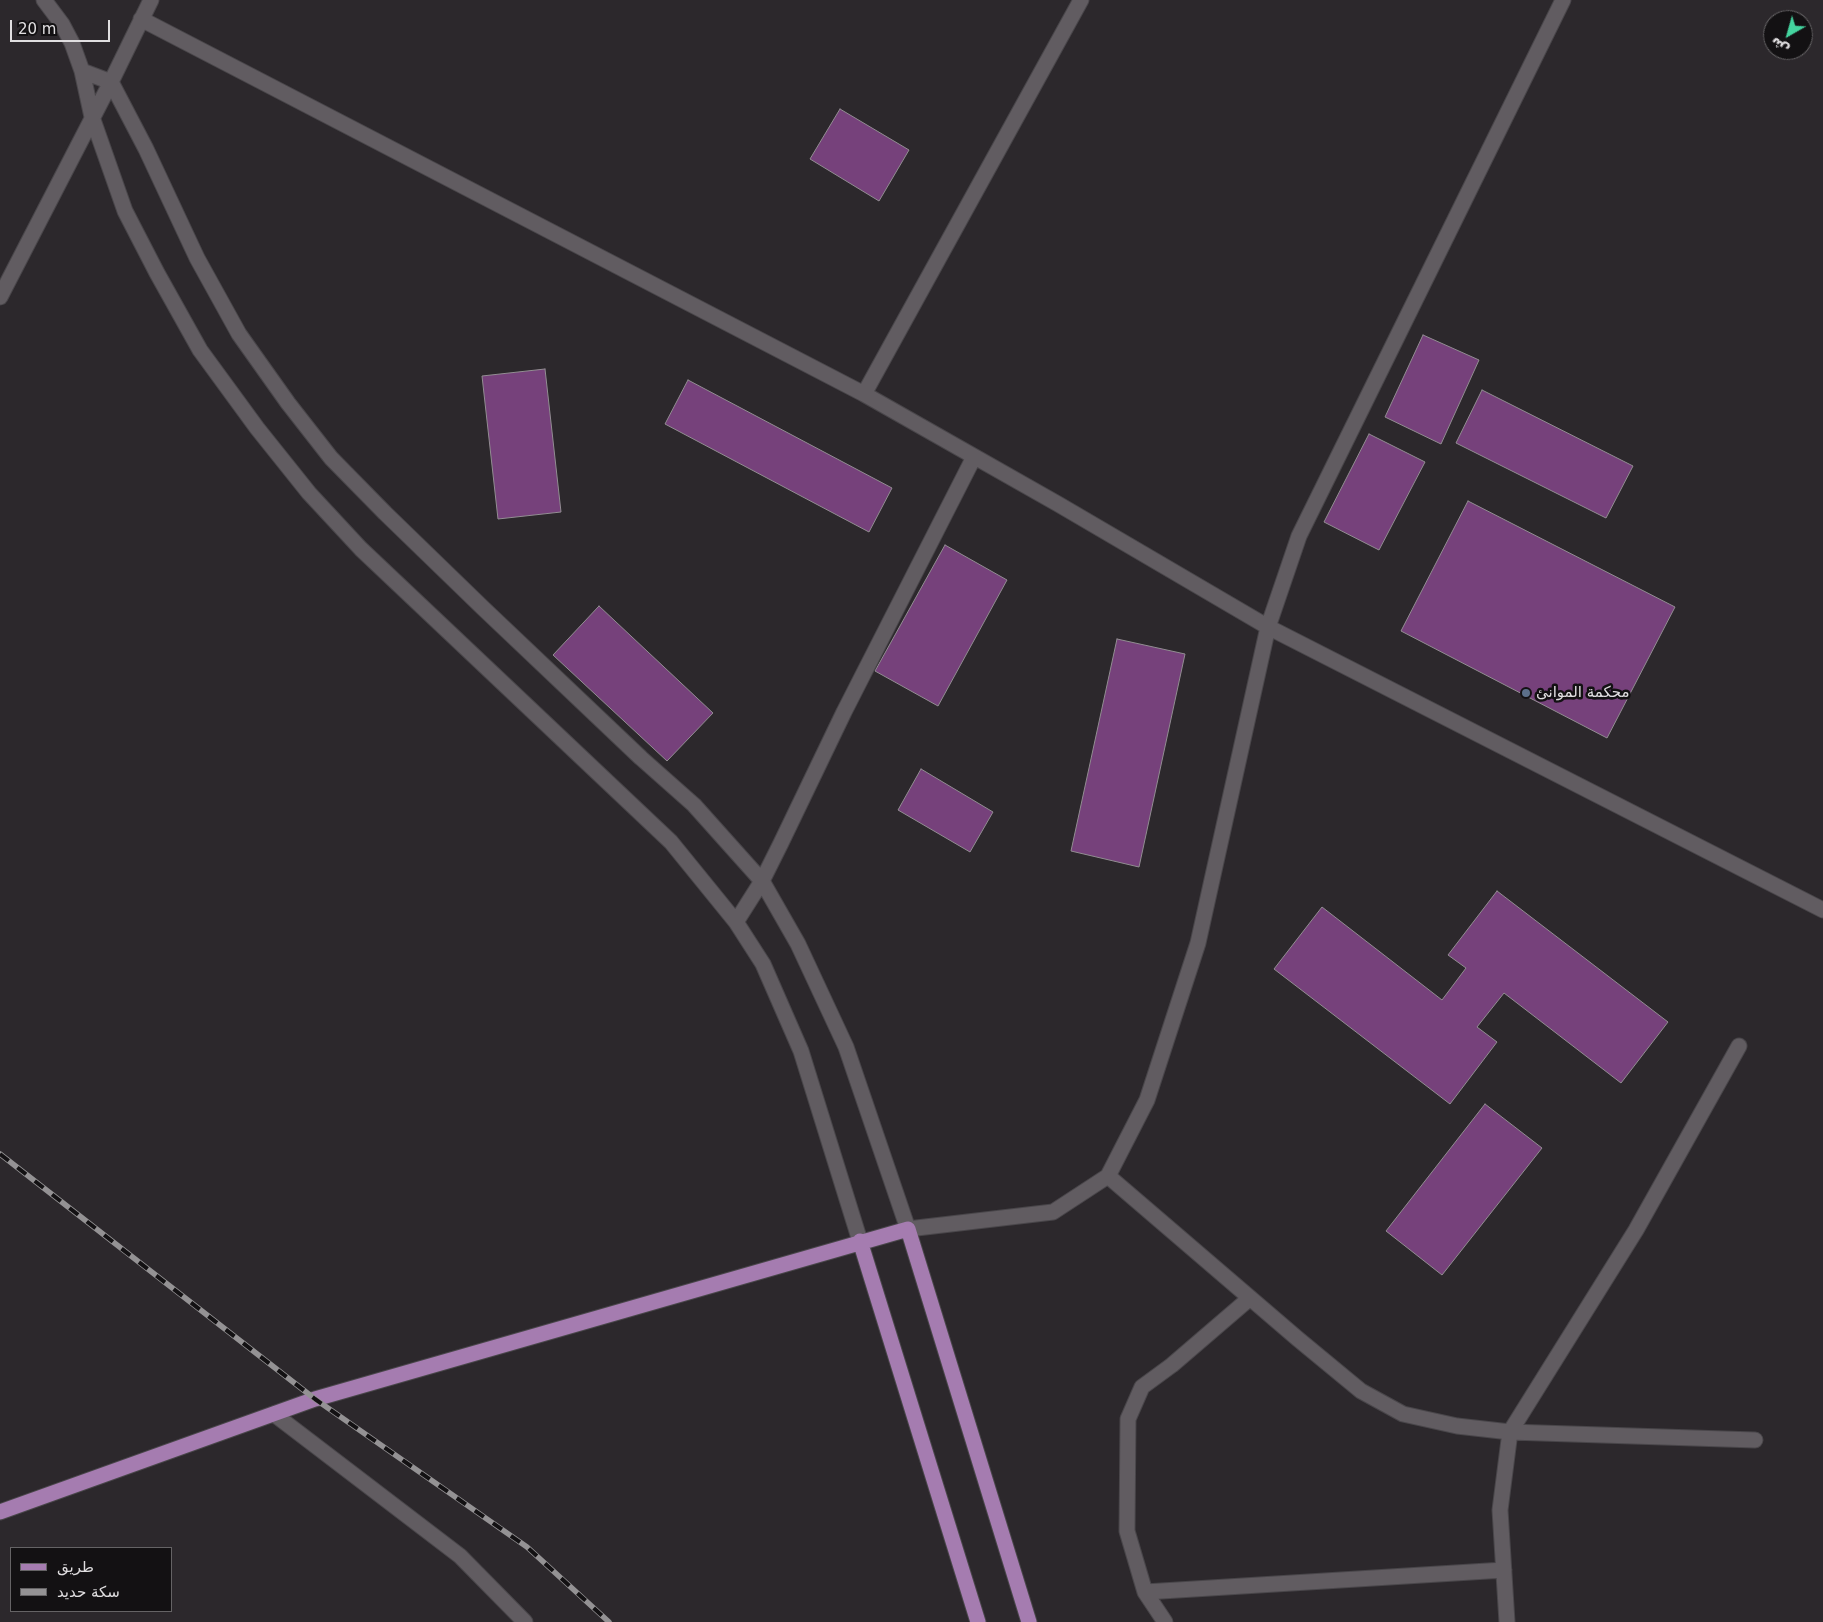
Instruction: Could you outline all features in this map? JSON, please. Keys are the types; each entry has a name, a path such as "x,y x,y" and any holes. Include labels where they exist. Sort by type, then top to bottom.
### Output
{"main road":[{"path":"0,1512 315,1399 860,1241 908,1229 1030,1622"},
{"path":"860,1241 978,1622"}],"street":[{"path":"44,0 62,24 72,43 82,71 92,117 125,211 156,273 196,342 257,428 308,493 369,556 671,842 736,922 763,964 801,1051 860,1241"},
{"path":"0,297 111,82 151,0"},
{"path":"864,394 1081,0"},
{"path":"82,71 111,82 146,149 197,258 239,334 288,404 331,458 490,615 641,758 694,805 762,881 798,944 846,1047 908,1229 1053,1212 1108,1176 1147,1100 1198,943 1268,627 1299,536 1563,0"},
{"path":"141,19 864,394 1268,627 1823,910"},
{"path":"736,922 762,881 844,712 974,457"},
{"path":"1508,1622 1500,1510 1510,1432 1636,1230 1739,1046"},
{"path":"1108,1176 1361,1391 1403,1414 1456,1426 1510,1432 1755,1440"},
{"path":"1165,1622 1145,1592 1127,1531 1128,1419 1142,1387 1172,1365 1250,1298"},
{"path":"274,1414 460,1556 525,1622"},
{"path":"1145,1592 1504,1570"}],"building":[{"path":"840,109 909,150 879,201 810,159"},
{"path":"1423,335 1479,360 1441,444 1385,417"},
{"path":"545,369 561,512 498,519 482,376"},
{"path":"688,380 892,488 869,532 665,424"},
{"path":"1482,390 1633,466 1606,518 1456,443"},
{"path":"1369,434 1425,462 1379,550 1324,522"},
{"path":"1468,501 1675,607 1607,738 1401,631"},
{"path":"945,545 1007,580 938,706 875,671"},
{"path":"599,606 713,713 667,761 553,655"},
{"path":"1117,639 1185,654 1139,867 1071,851"},
{"path":"921,769 993,812 970,852 898,810"},
{"path":"1497,891 1668,1022 1621,1083 1504,993 1477,1027 1497,1042 1450,1104 1274,969 1322,907 1442,1000 1466,968 1448,955"},
{"path":"1485,1104 1542,1148 1442,1275 1386,1231"}],"railway":[{"path":"0,1154 315,1399 527,1547 609,1622"}],"place":[{"name":"محكمة الموانئ","path":"1526,693"}]}
